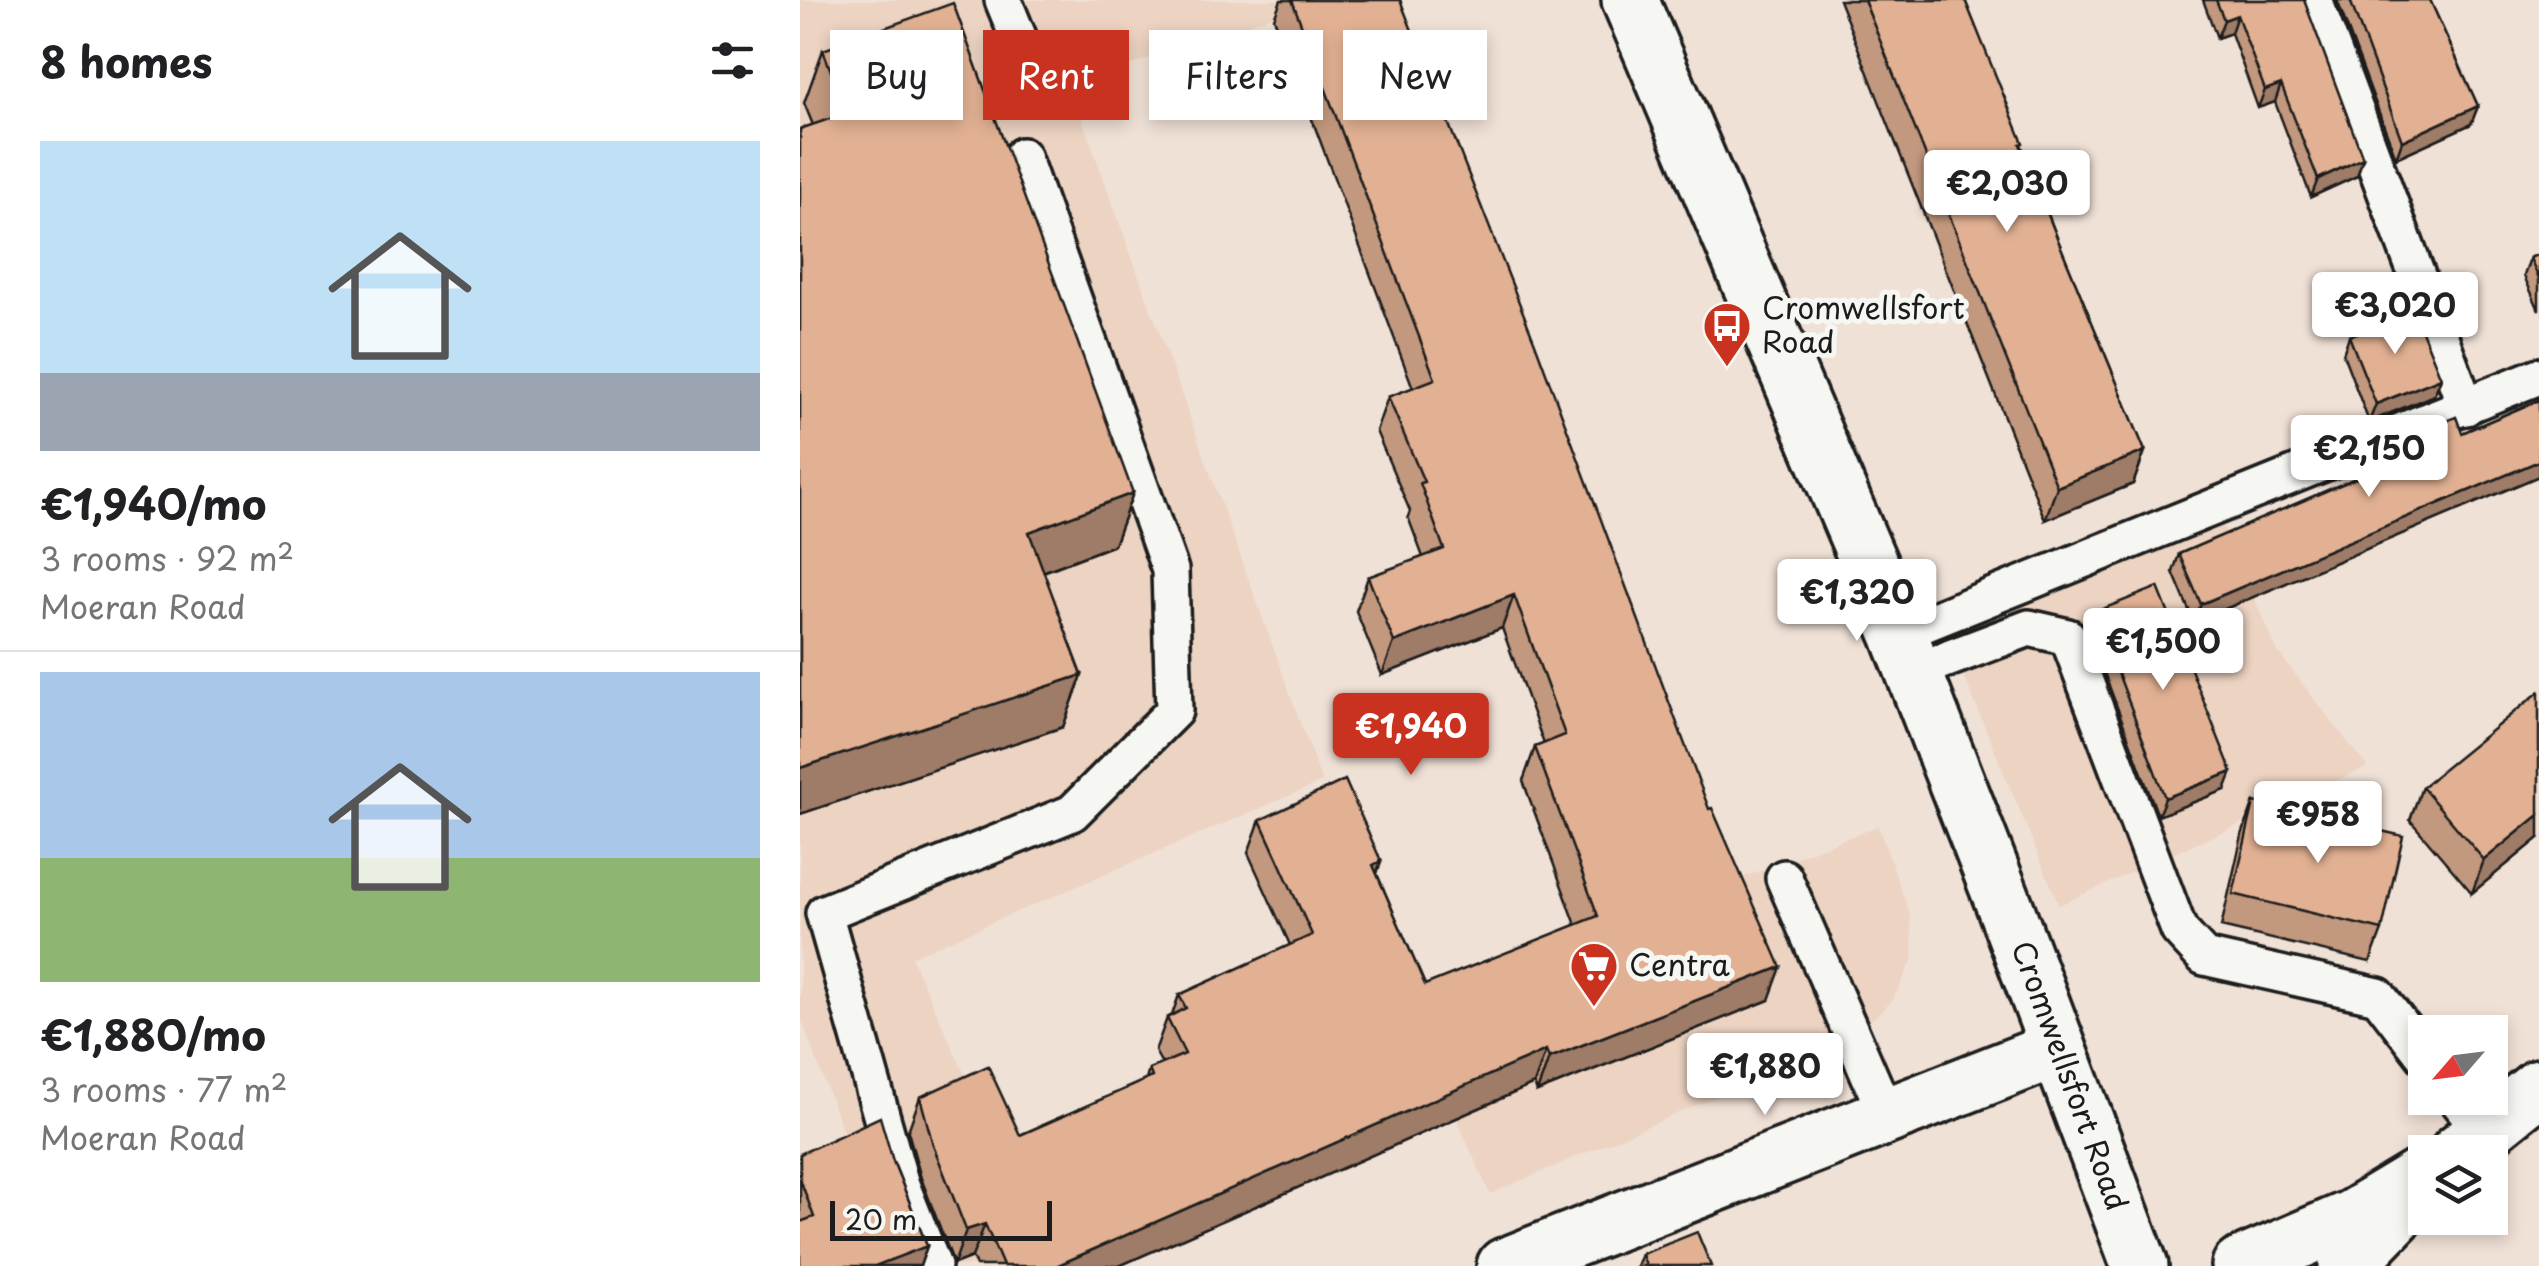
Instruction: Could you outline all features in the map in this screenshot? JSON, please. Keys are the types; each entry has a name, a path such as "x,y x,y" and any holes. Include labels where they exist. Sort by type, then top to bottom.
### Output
{"main road":[{"name":"Cromwellsfort Road","path":"1630,0 1906,653 2140,1266"},
{"path":"1521,1263 2057,1049"},
{"path":"2466,1127 2539,1087"},
{"path":"2240,1266 2352,1218 2408,1184"},
{"path":"2347,1266 2408,1203"}],"lane":[{"path":"1003,0 1015,30"},
{"path":"2314,0 2466,407"},
{"path":"933,1266 901,1185 824,913 1072,812 1174,711 1170,570 1022,156"},
{"path":"1906,653 2539,376"},
{"path":"1906,653 2029,628 2068,637 2178,930 2204,957 2378,996 2408,1035"},
{"path":"1784,878 1887,1116"}],"shaded area":[{"path":"800,0 1318,0 1231,30 1149,30 1149,59 1129,66 1129,30 983,30 983,120 1082,120 1322,782 911,957 971,1088 935,1170 976,1266 874,1266 880,1231 800,1016"},
{"path":"2215,508 2277,651 2367,767 2059,905 1940,619"},
{"path":"1878,826 1910,915 1914,957 1892,1001 1854,1035 1818,1053 1490,1194 1460,1127 1414,1003"}],"building":[{"path":"1292,0 1400,0 1412,30 1343,30 1343,120 1447,120 1709,809 1712,808 1781,967 1549,1058 1546,1050 1056,1266 1003,1266 985,1224 966,1230 933,1145 920,1097 988,1066 1020,1135 1152,1077 1149,1069 1185,1054 1167,1018 1186,1008 1179,995 1312,935 1260,820 1345,780 1381,861 1373,865 1425,985 1598,916 1535,747 1565,735 1514,595 1394,642 1368,577 1444,549 1420,483 1424,482 1388,397 1435,379 1323,82 1323,30 1303,30"},
{"path":"1864,0 1965,0 2145,451 2057,487"},
{"path":"2216,0 2304,0 2363,158 2318,179 2281,84 2265,90 2237,15 2224,20"},
{"path":"2350,0 2430,0 2478,106 2402,141"},
{"path":"953,3 963,30 878,30"},
{"path":"963,30 983,85 983,120 996,120 1133,493 1029,532 1082,675 800,768 800,129 830,119 963,120"},
{"path":"830,47 830,68 823,50"},
{"path":"2539,254 2539,278 2530,258"},
{"path":"2414,311 2441,378 2376,404 2349,336"},
{"path":"2539,400 2539,461 2201,604 2179,554 2398,460 2391,443 2456,417 2462,433"},
{"path":"2158,587 2232,772 2165,798 2095,612"},
{"path":"2539,692 2539,815 2484,860 2422,787"},
{"path":"2254,802 2403,836 2382,930 2233,894"},
{"path":"880,1117 927,1246 875,1266 800,1266 800,1222 814,1217 800,1179 800,1154"},
{"path":"1697,1232 1711,1266 1646,1266 1642,1254"}],"place":[{"name":"Cromwellsfort Road","path":"1727,368"},
{"name":"Centra","path":"1594,1008"}]}
